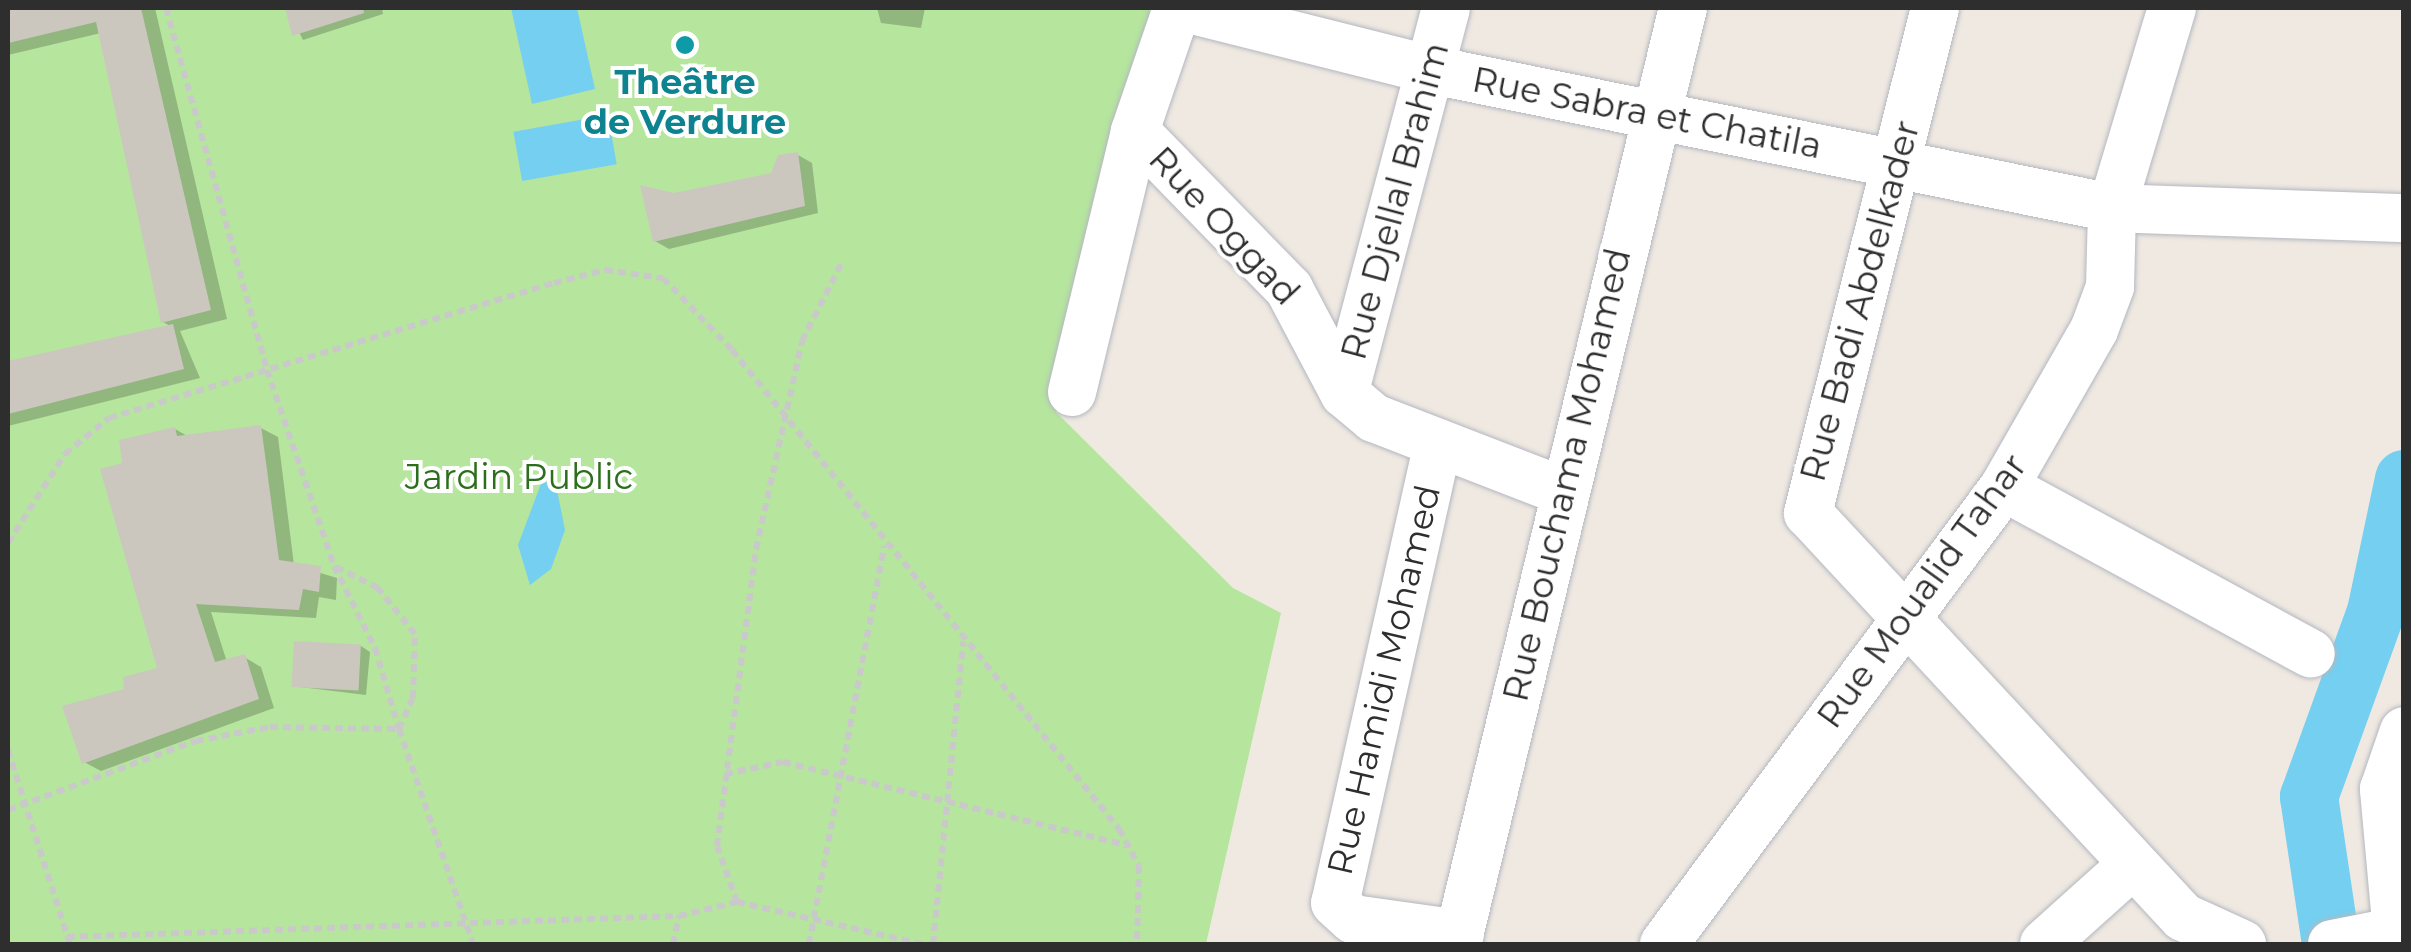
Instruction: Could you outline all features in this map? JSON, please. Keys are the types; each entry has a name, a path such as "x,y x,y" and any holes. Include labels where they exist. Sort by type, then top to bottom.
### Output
{"street":[{"path":"1072,392 1136,131 1177,8"},
{"name":"Rue Sabra et Chatila","path":"1185,8 1432,70 2112,208 2388,217"},
{"name":"Rue Djellal Brahim","path":"1446,8 1344,393 1374,418 1562,491"},
{"name":"Rue Bouchama Mohamed","path":"1459,939 1562,491 1683,8"},
{"name":"Rue Badi Abdelkader","path":"1902,622 1808,514 1935,8"},
{"name":"Rue Moualid Tahar","path":"1680,938 1902,622 2004,487 2094,330 2110,287 2112,208 2172,8"},
{"name":"Rue Oggad","path":"1136,131 1312,322 1344,393"},
{"name":"Rue Hamidi Mohamed","path":"1438,443 1334,903 1353,919 1459,939"},
{"path":"2004,487 2311,654"},
{"path":"1902,622 2132,865 2197,927 2242,944"},
{"path":"2374,939 2384,789 2399,752"},
{"path":"2044,944 2132,865"}],"path":[{"path":"166,8 267,370 334,566 376,648 399,729 472,944"},
{"path":"737,902 716,846 725,774 784,422 802,340 842,262"},
{"path":"8,543 81,436 109,418 554,283 637,271 691,301 784,422 1127,845 1142,905 1137,944"},
{"path":"809,944 884,545"},
{"path":"334,566 378,588 415,634 413,698 399,729"},
{"path":"933,944 951,802 963,640"},
{"path":"8,810 252,730 399,729"},
{"path":"8,750 68,941 465,919 680,916 737,902 922,944"},
{"path":"725,774 783,762 1127,845"},
{"path":"673,944 680,916"}],"green space":[{"name":"Jardin Public","path":"8,8 1148,8 1155,24 1056,412 1233,588 1281,613 1206,944 8,944"}],"water":[{"path":"511,8 577,8 595,89 532,104"},
{"path":"608,115 617,164 522,181 513,132"},
{"path":"542,481 556,485 565,530 551,569 530,585 518,545"}],"building":[{"path":"8,8 141,8 211,310 161,323 96,22 8,43"},
{"path":"285,8 363,8 364,13 292,36"},
{"path":"798,152 805,206 653,242 640,185 674,193 771,173 778,155"},
{"path":"173,324 184,369 8,414 8,361"},
{"path":"261,425 279,560 321,566 319,592 303,589 299,610 196,604 215,662 245,654 259,699 82,764 62,706 124,689 123,677 157,668 100,469 122,463 119,440 175,427 177,436"},
{"path":"294,641 361,645 359,690 292,687"}],"waterway":[{"path":"2331,944 2309,797 2376,612 2404,479"}],"place":[{"name":"Theâtre de Verdure","path":"685,45"}]}
